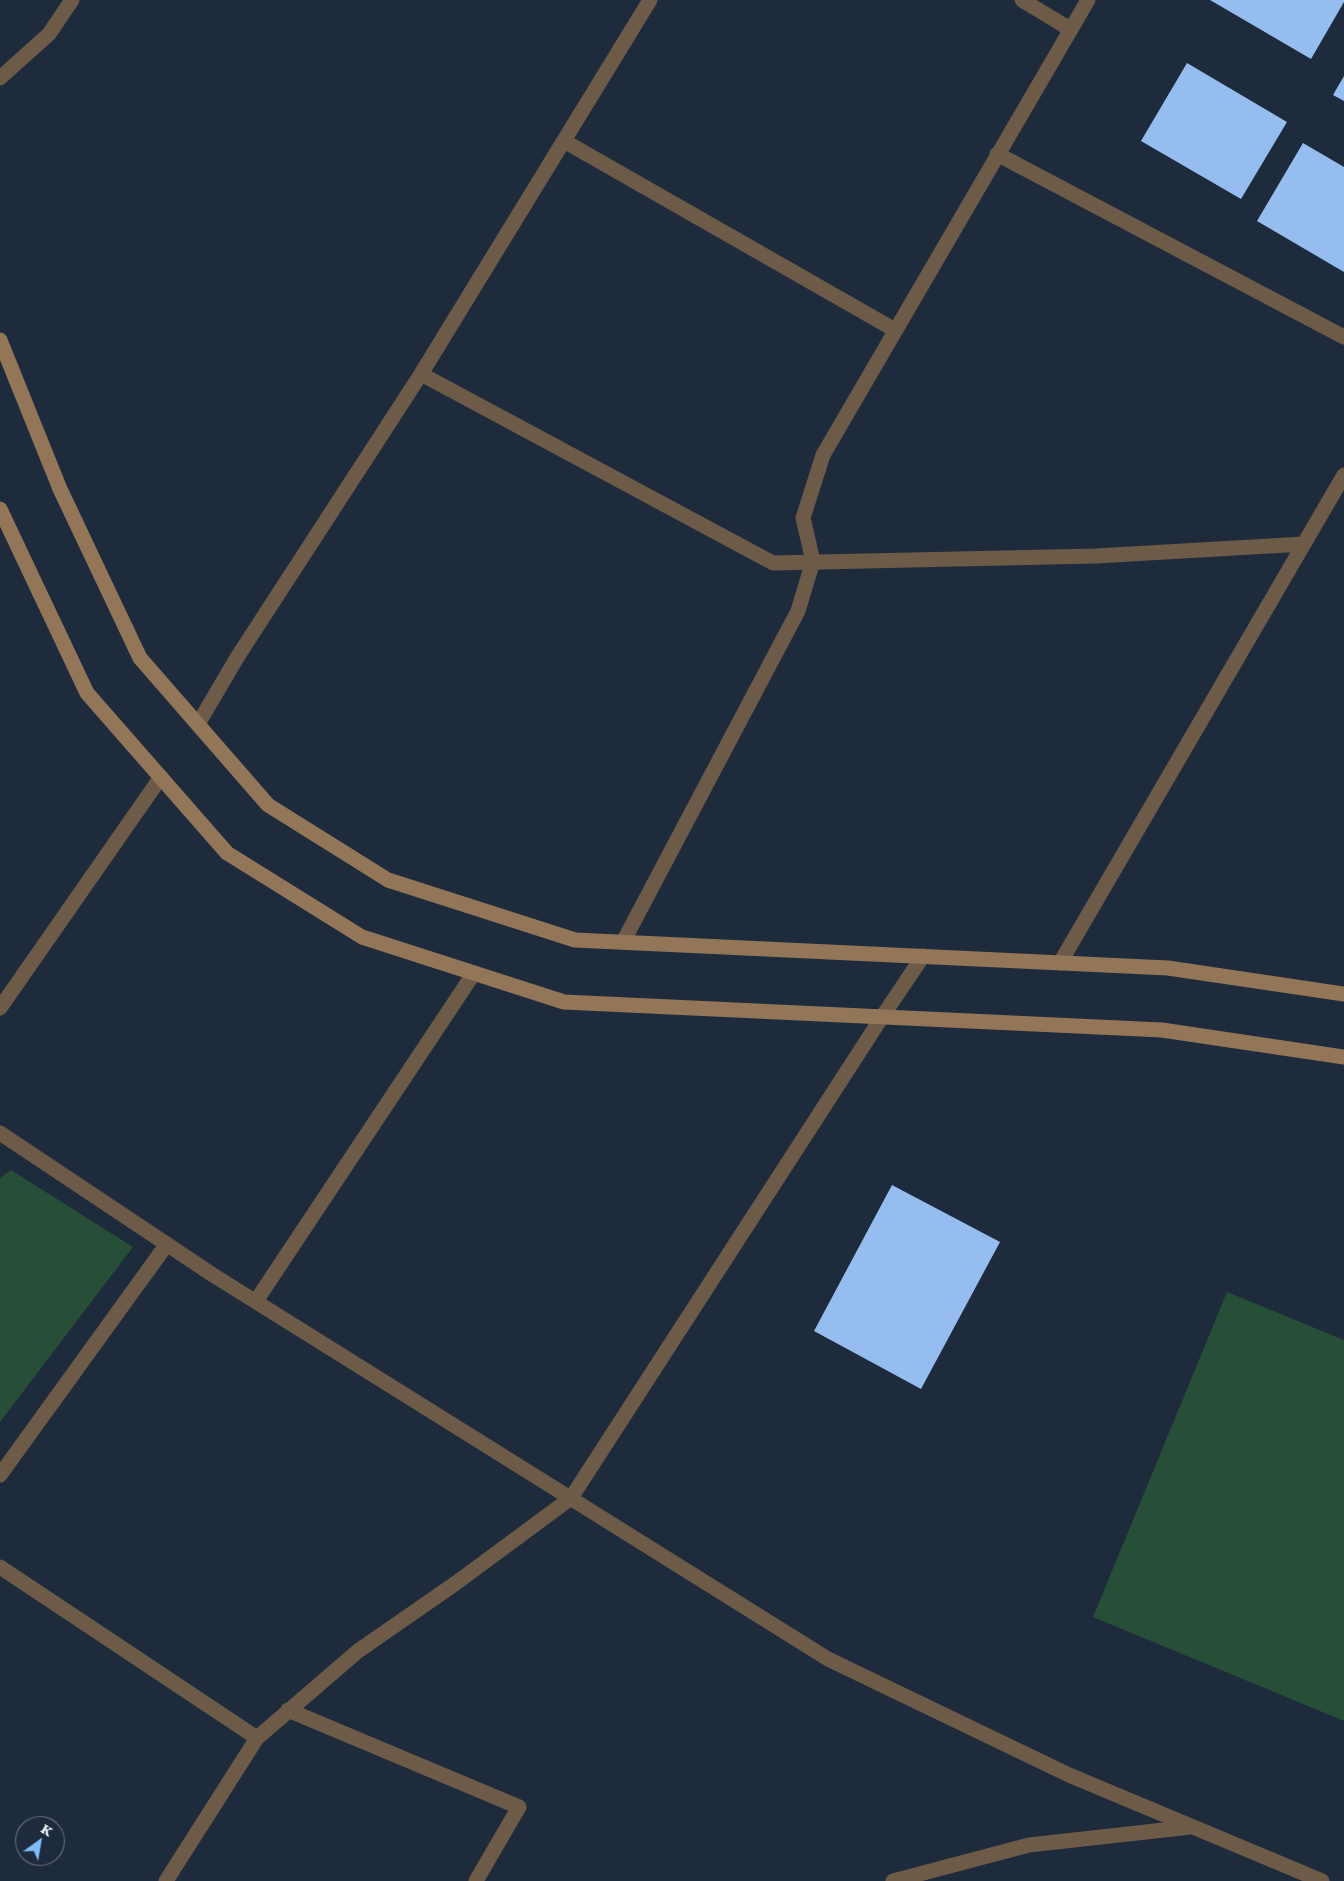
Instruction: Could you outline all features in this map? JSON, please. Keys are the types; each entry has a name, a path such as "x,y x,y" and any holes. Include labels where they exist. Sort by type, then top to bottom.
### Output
{"main road":[{"path":"0,340 60,489 140,658 268,805 388,880 575,940 1168,968 1344,994"},
{"path":"0,509 87,693 227,853 362,937 564,1002 1162,1030 1344,1057"}],"street":[{"path":"0,78 49,34 72,0"},
{"path":"198,724 238,656 421,374 650,0"},
{"path":"1022,0 1070,29"},
{"path":"623,942 798,611 813,561 803,518 822,455 1088,0"},
{"path":"564,141 895,330"},
{"path":"997,154 1344,338"},
{"path":"421,374 773,563 1096,556 1304,544"},
{"path":"1060,963 1344,475"},
{"path":"0,1008 161,777"},
{"path":"166,1881 257,1738 358,1651 456,1583 571,1498 923,956"},
{"path":"256,1301 474,973"},
{"path":"0,1133 256,1301 828,1659 1069,1775 1322,1881"},
{"path":"0,1475 167,1244"},
{"path":"0,1567 257,1738"},
{"path":"288,1710 519,1807 476,1881"},
{"path":"893,1881 1030,1844 1194,1827"}],"green space":[{"path":"11,1170 133,1247 0,1422 0,1178"},
{"path":"1227,1292 1344,1340 1344,1721 1093,1617"}],"building":[{"path":"1210,0 1344,0 1344,2 1311,59"},
{"path":"1187,63 1287,122 1241,199 1141,141"},
{"path":"1344,76 1344,101 1333,95"},
{"path":"1303,143 1344,167 1344,272 1257,221"},
{"path":"892,1185 1000,1242 921,1389 814,1331"}]}
